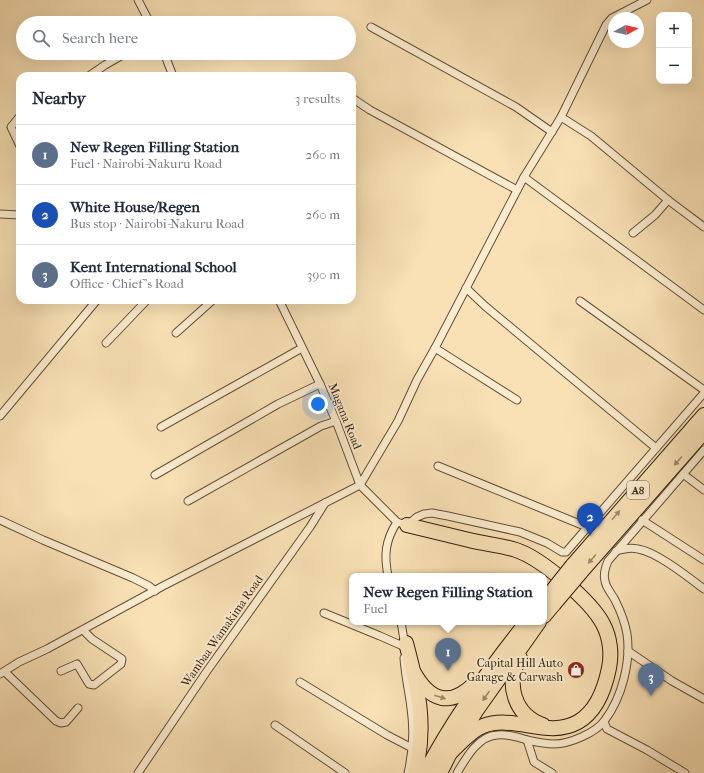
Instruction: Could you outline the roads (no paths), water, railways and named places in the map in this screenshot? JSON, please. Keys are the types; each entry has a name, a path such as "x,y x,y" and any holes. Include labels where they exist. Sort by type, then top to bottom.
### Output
{"highway":[{"name":"A8","path":"549,602 704,415"},
{"name":"A8","path":"577,569 704,432"},
{"path":"402,524 517,550 535,559 552,570 589,606 598,616 608,638 610,652 609,666 614,684 599,698 591,712 578,722 552,728 508,722 482,726 450,753"},
{"name":"A8","path":"426,773 458,717 486,676 531,625"},
{"path":"413,671 421,683 437,697 447,699 458,696 467,691 499,653 531,625"},
{"name":"A8","path":"440,773 450,753 476,711 509,665 532,625"},
{"path":"532,625 514,672 512,685 514,697 527,716 538,723 552,728"},
{"path":"405,645 413,671 420,706 422,729 420,755 415,773"}],"street":[{"path":"138,0 146,16"},
{"path":"78,708 66,722 61,723 56,721 2,673 19,662 83,630 266,532 360,485 398,421 417,380 524,177 561,117 606,25 612,18 648,0"},
{"path":"371,26 516,107 552,132"},
{"path":"95,72 114,60"},
{"path":"167,60 171,72"},
{"path":"356,101 370,110 517,190"},
{"path":"561,117 591,136 668,200 704,227"},
{"path":"16,121 11,127 16,138"},
{"path":"524,177 704,310"},
{"path":"634,233 655,216 668,200"},
{"path":"0,214 16,215"},
{"path":"466,288 485,306 656,448"},
{"path":"580,300 704,390"},
{"path":"0,416 94,304"},
{"path":"106,343 143,304"},
{"path":"176,333 209,304"},
{"name":"Magana Road","path":"281,304 320,384 336,421 360,485 402,524"},
{"path":"161,427 302,348"},
{"path":"435,348 517,400"},
{"path":"155,475 271,408 320,384"},
{"path":"387,573 385,562 386,543 392,530 424,514 432,513 520,532 547,543 562,552 566,552 704,393"},
{"path":"188,501 321,426 336,421"},
{"path":"457,773 479,743 488,737 499,735 549,744 558,744 574,740 590,733 604,722 613,707 614,684 628,651 627,633 623,617 605,582 604,570 608,561 616,551 704,450"},
{"path":"438,466 587,527"},
{"path":"683,474 704,490"},
{"name":"Wambaa Wamakima Road","path":"138,773 207,671 310,527 325,503"},
{"path":"0,520 43,540 134,578 149,586 154,591"},
{"path":"642,520 704,560"},
{"path":"616,551 633,548 649,553 681,572 704,589"},
{"path":"324,613 349,623"},
{"path":"353,625 405,645"},
{"path":"402,625 405,645 405,670 412,708 412,748 408,773"},
{"path":"61,671 77,664 89,684 94,685 121,664 122,659 92,639 83,630"},
{"path":"628,651 672,681 704,699"},
{"path":"300,682 387,735 412,748"},
{"path":"604,722 607,729 647,750 685,773"},
{"path":"275,725 345,773"},
{"path":"527,740 534,762 552,773"}],"place":[{"name":"White House/Regen","path":"590,536"},
{"name":"Capital Hill Auto Garage & Carwash","path":"576,670"},
{"name":"New Regen Filling Station","path":"448,671"},
{"name":"Kent International School","path":"651,696"}]}
